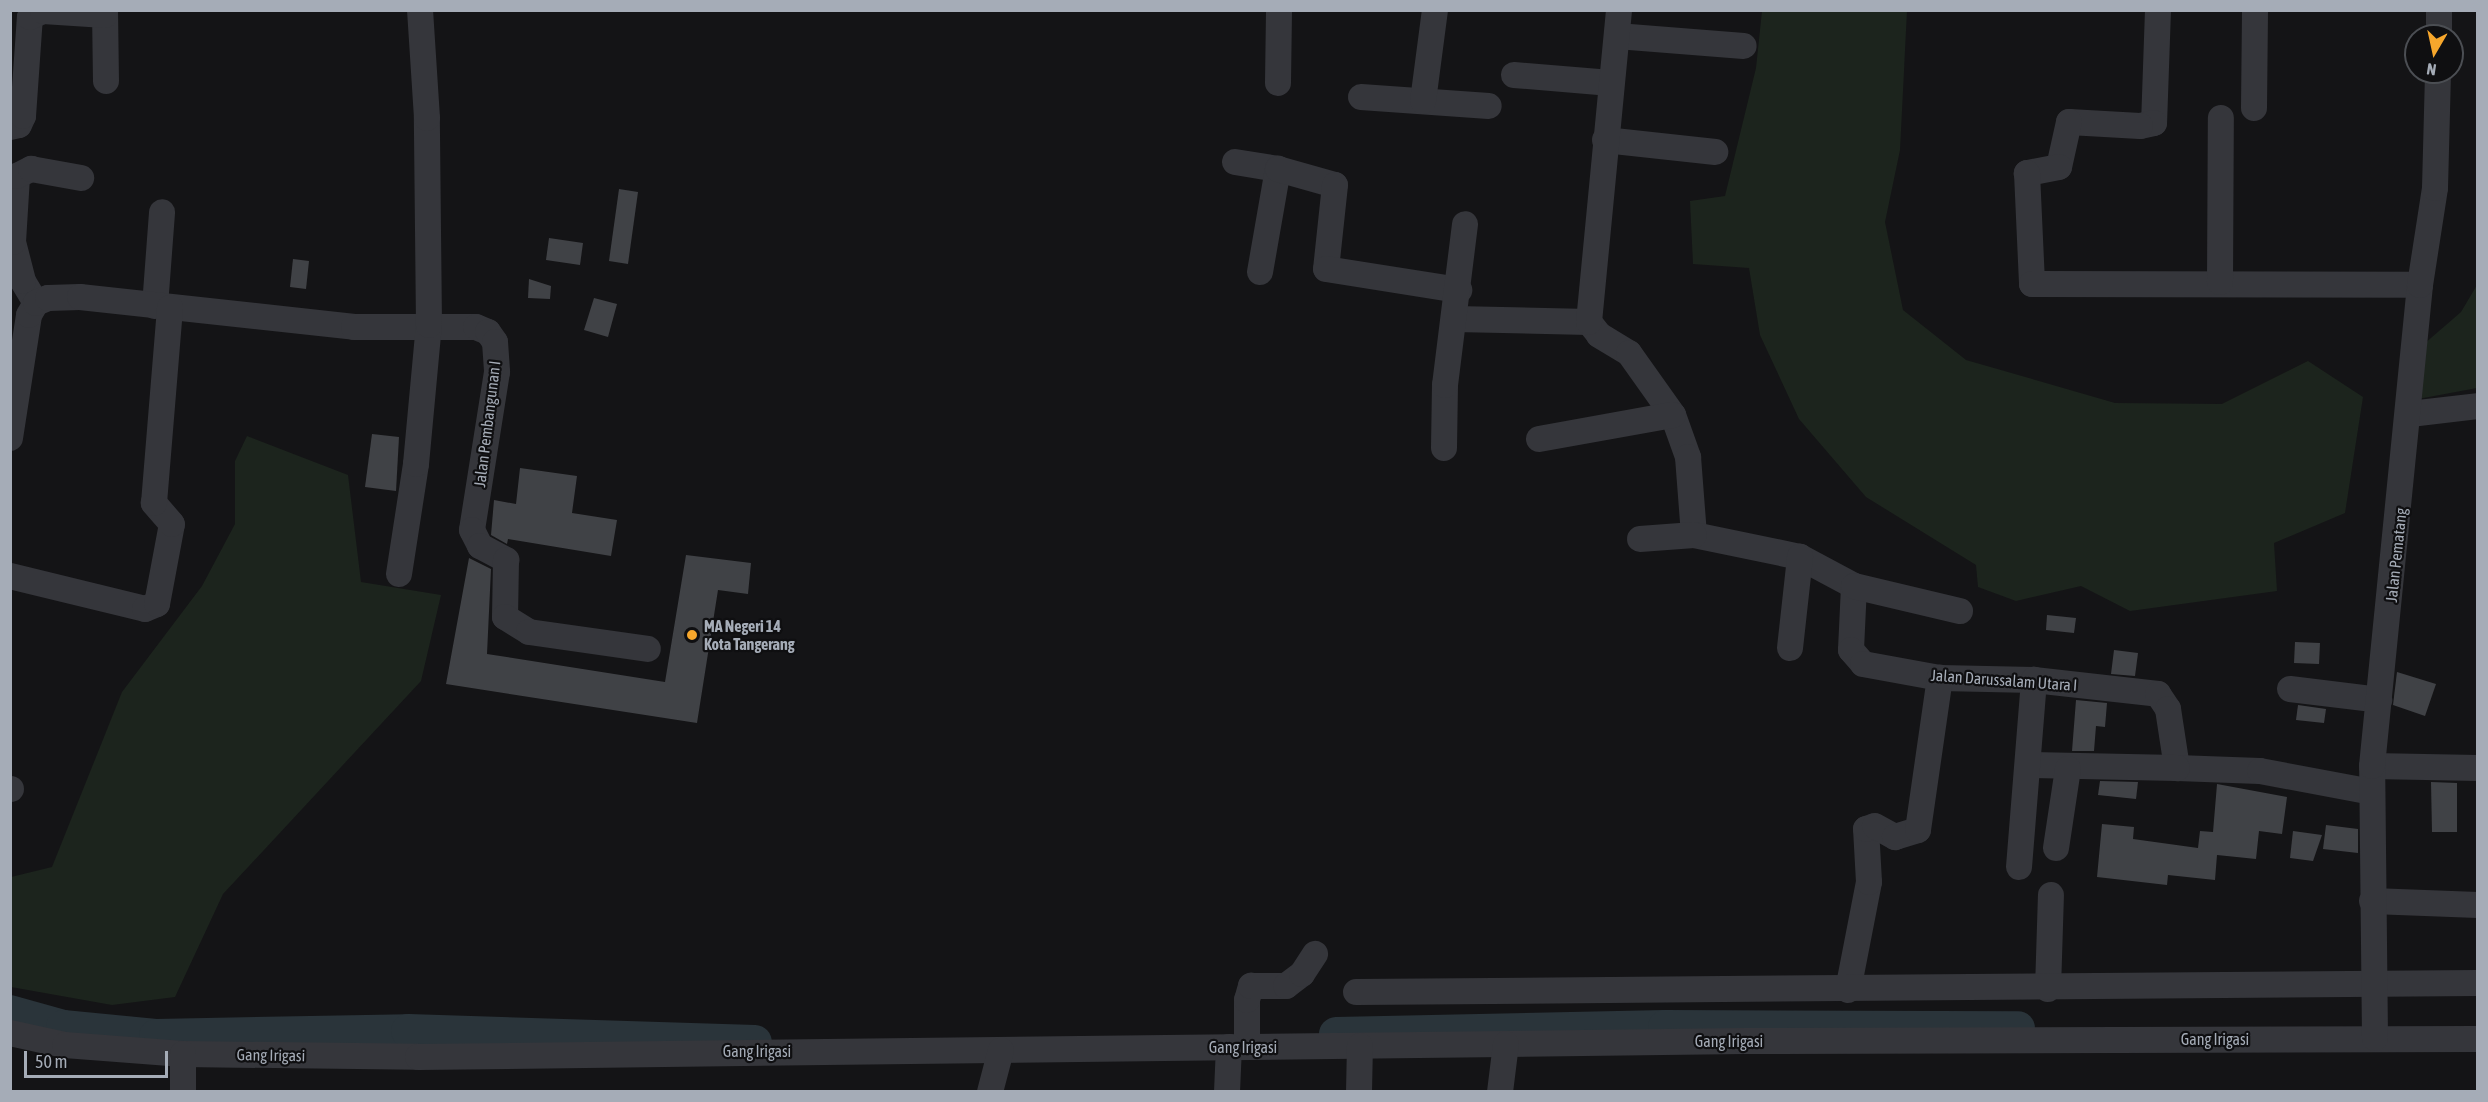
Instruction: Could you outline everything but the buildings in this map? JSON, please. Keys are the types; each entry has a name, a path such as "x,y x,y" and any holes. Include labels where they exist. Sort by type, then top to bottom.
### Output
{"street":[{"path":"399,574 416,464 429,325 420,10"},
{"path":"1278,83 1279,10"},
{"path":"1423,101 1435,10"},
{"path":"1619,10 1589,322 1599,335 1629,354 1673,415 1688,457 1694,535"},
{"path":"2158,10 2154,123 2069,122 2059,167 2026,172 2032,284 2220,282 2420,285"},
{"path":"2254,10 2254,108"},
{"path":"10,127 19,125 23,116 30,17 43,11 105,13 106,81"},
{"path":"1617,36 1744,46"},
{"path":"1514,75 1611,83"},
{"name":"Jalan Pematang","path":"2376,1034 2377,992 2372,901 2372,766 2410,414 2420,285 2435,188 2438,84"},
{"path":"1361,97 1489,106"},
{"path":"2220,282 2221,118"},
{"path":"1605,140 1715,152"},
{"path":"1234,162 1278,169 1335,185 1326,269 1459,290"},
{"path":"1260,272 1278,169"},
{"path":"10,438 19,362 36,303 23,281 13,243 17,176 31,170 81,178"},
{"path":"10,576 145,609 157,604 171,524 154,503 163,307 162,212"},
{"path":"1444,448 1445,385 1459,290 1465,224"},
{"path":"36,303 80,297 354,327 429,325"},
{"path":"1455,319 1589,322"},
{"name":"Jalan Pembangunan I","path":"429,325 476,327 488,332 495,342 497,372 472,530 480,546 506,560 504,608 508,622 529,632 648,649"},
{"path":"2410,414 2478,406"},
{"path":"1539,439 1673,415"},
{"path":"1640,539 1694,535 1800,557 1854,586 1960,611"},
{"path":"1790,648 1800,557"},
{"name":"Jalan Darussalam Utara I","path":"1854,586 1851,650 1855,658 1863,664 1940,678 2034,680 2158,694 2168,709 2177,768"},
{"path":"1848,990 1869,882 1866,829 1875,826 1895,837 1918,830 1940,678"},
{"path":"2019,867 2029,765 2034,680"},
{"path":"2290,689 2379,700"},
{"path":"2029,765 2068,769 2177,768 2260,771 2372,792"},
{"path":"2372,766 2478,768"},
{"path":"2056,848 2068,769"},
{"path":"2048,988 2051,895"},
{"path":"2372,901 2478,905"},
{"path":"1227,1092 1241,1045 1251,986 1286,986 1302,975 1315,954"},
{"path":"1356,992 2048,988 2377,992 2478,983"},
{"name":"Gang Irigasi","path":"10,1033 65,1045 183,1054 1001,1050 1241,1045 1360,1046 2376,1034 2478,1039"},
{"path":"1500,1092 1506,1044"},
{"path":"1359,1092 1360,1046"},
{"path":"990,1092 1001,1050"},
{"path":"183,1054 188,1091"}],"shaded area":[{"path":"1762,11 1907,11 1900,150 1885,222 1903,310 1966,360 2115,403 2222,404 2308,361 2363,397 2345,513 2274,543 2277,591 2130,611 2081,586 2016,601 1978,587 1976,565 1866,497 1799,419 1760,335 1749,268 1693,264 1690,201 1725,196 1756,68"},
{"path":"2477,285 2477,388 2418,399 2424,344 2461,312"},
{"path":"247,436 348,475 361,582 441,595 421,681 223,894 175,997 112,1005 11,987 11,877 52,867 122,692 202,586 235,524 235,461"}],"waterway":[{"path":"10,1012 63,1027 156,1036 408,1031 755,1042"},
{"path":"1336,1034 1665,1027 2018,1028"}],"place":[{"name":"MA Negeri 14 Kota Tangerang","path":"692,635"}]}
